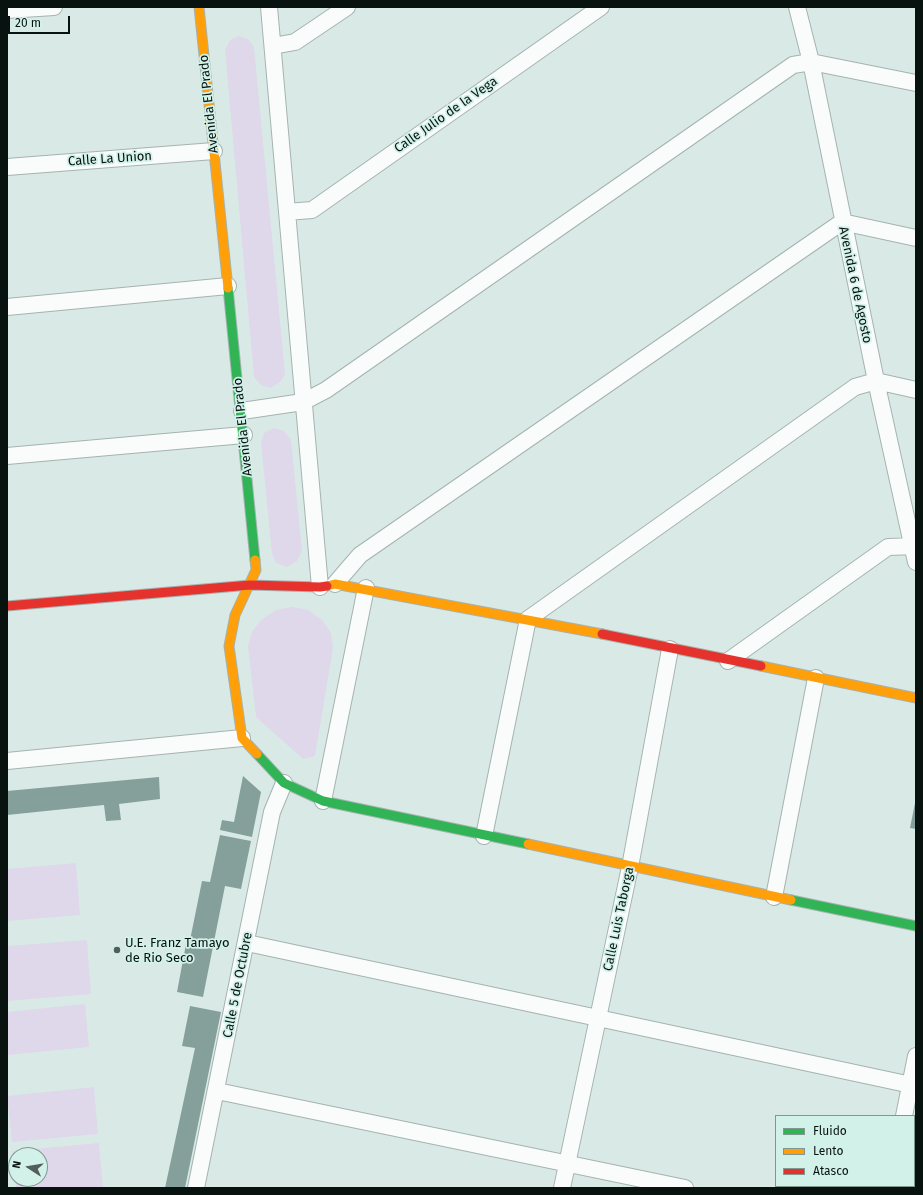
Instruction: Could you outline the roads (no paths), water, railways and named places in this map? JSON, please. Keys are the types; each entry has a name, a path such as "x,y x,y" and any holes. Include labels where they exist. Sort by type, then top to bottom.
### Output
{"street":[{"path":"7,10 54,7"},
{"name":"Avenida El Prado","path":"199,7 242,411 256,570 235,615 229,646 242,738"},
{"path":"269,7 303,402 328,586"},
{"path":"273,46 295,42 347,7"},
{"name":"Calle Julio de la Vega","path":"287,212 312,210 601,7"},
{"name":"Avenida 6 de Agosto","path":"797,7 811,62 842,222 876,381 914,546 916,562"},
{"path":"242,411 303,402 326,390 793,65 811,62 916,82"},
{"name":"Calle La Union","path":"7,166 214,151"},
{"path":"328,586 360,555 842,222 916,238"},
{"path":"7,307 228,286"},
{"path":"484,836 528,619 855,387 876,381 916,390"},
{"path":"7,456 244,435"},
{"path":"728,661 888,547 914,546"},
{"path":"7,606 250,585 366,588 528,619 728,661 916,698"},
{"path":"323,801 366,588"},
{"name":"Calle Luis Taborga","path":"562,1188 630,867 670,649"},
{"path":"774,897 816,678"},
{"path":"7,761 242,738 284,783 323,801 630,867 916,926"},
{"name":"Calle 5 de Octubre","path":"196,1188 272,812 284,783"},
{"path":"246,943 913,1086"},
{"path":"904,1115 913,1086 916,1056"},
{"path":"216,1091 685,1188"}],"place":[{"name":"U.E. Franz Tamayo de Rio Seco","path":"117,950"}]}
